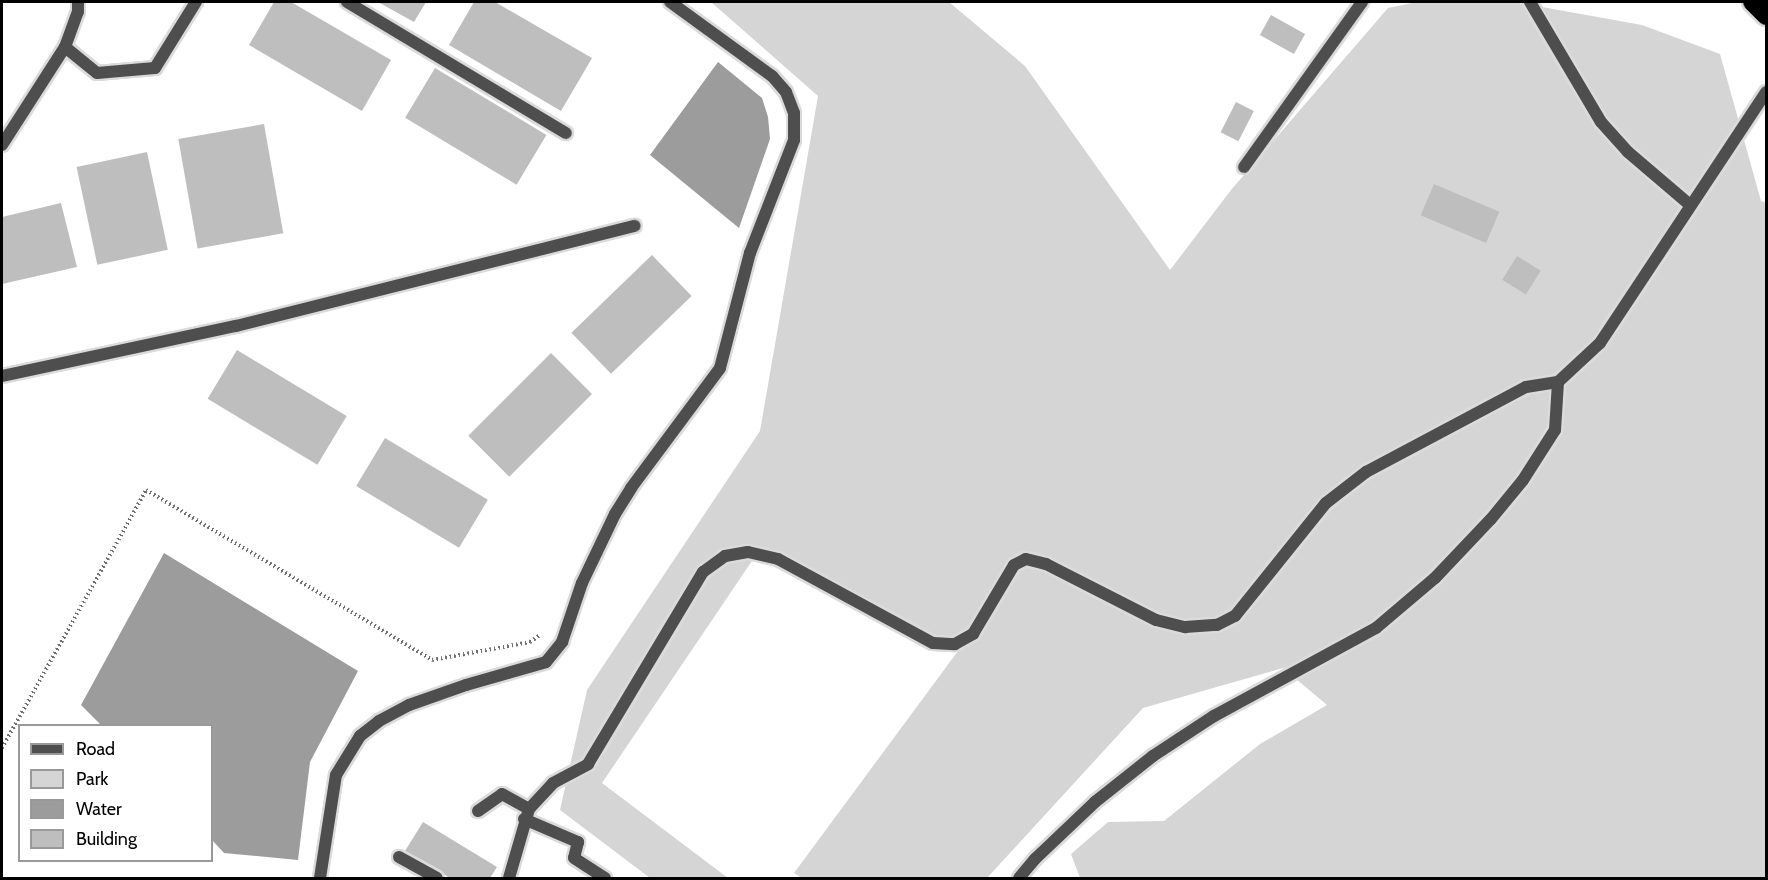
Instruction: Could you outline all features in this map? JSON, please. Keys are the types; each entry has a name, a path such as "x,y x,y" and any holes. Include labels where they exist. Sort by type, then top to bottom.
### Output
{"highway":[{"path":"1752,2 1767,16"}],"street":[{"path":"2,145 65,47 78,12 78,2"},
{"path":"65,47 98,73 155,68 196,2"},
{"path":"347,2 566,133"},
{"path":"320,879 336,774 360,736 379,721 409,705 466,685 546,662 562,642 582,583 615,514 631,488 720,368 750,253 794,140 795,113 786,92 772,76 670,2"},
{"path":"1244,167 1362,2"},
{"path":"1530,2 1601,122 1628,152 1690,205"},
{"path":"509,879 527,814 553,783 588,764 703,572 725,556 748,552 778,559 933,642 955,644 973,634 1014,565 1026,559 1046,564 1156,620 1185,627 1217,626 1234,616 1326,503 1366,472 1526,387 1558,382 1600,343 1767,92"},
{"path":"2,376 236,327 635,226"},
{"path":"1019,879 1035,859 1095,802 1153,756 1214,716 1376,628 1435,578 1497,512 1523,480 1555,430 1558,382"},
{"path":"478,811 502,795 527,814 578,842 574,858 604,879"},
{"path":"399,857 437,879"}],"path":[{"path":"2,748 146,490 432,660 530,642 544,630"}],"green space":[{"path":"711,2 949,2 1025,66 1170,270 1231,190 1388,8 1417,2 1514,2 1642,25 1720,54 1761,201 1766,203 1766,878 1080,878 1071,854 1108,822 1164,821 1260,744 1327,705 1283,668 1143,708 987,878 802,878 794,873 958,651 760,549 602,783 728,878 650,878 560,810 587,690 760,431 818,96"}],"water":[{"path":"718,62 762,98 768,117 770,139 739,228 650,155"},
{"path":"164,553 358,671 310,762 298,860 224,853 213,841 213,724 100,724 81,705"}],"building":[{"path":"274,2 291,2 391,60 362,111 249,45"},
{"path":"378,2 426,2 414,22"},
{"path":"474,2 495,2 592,58 561,111 449,45"},
{"path":"1271,15 1305,34 1294,54 1260,35"},
{"path":"435,68 546,135 517,185 405,118"},
{"path":"1236,102 1254,111 1238,141 1221,132"},
{"path":"264,124 283,233 198,248 178,139"},
{"path":"147,152 168,250 97,265 77,167"},
{"path":"1434,184 1499,212 1486,243 1421,215"},
{"path":"61,203 77,267 2,284 2,217"},
{"path":"652,255 692,296 611,374 571,333"},
{"path":"1517,256 1541,271 1526,295 1502,280"},
{"path":"237,350 347,416 317,465 208,399"},
{"path":"551,353 592,394 509,477 468,436"},
{"path":"385,438 488,500 459,548 356,486"},
{"path":"423,822 497,867 490,878 450,878 405,851"}]}
